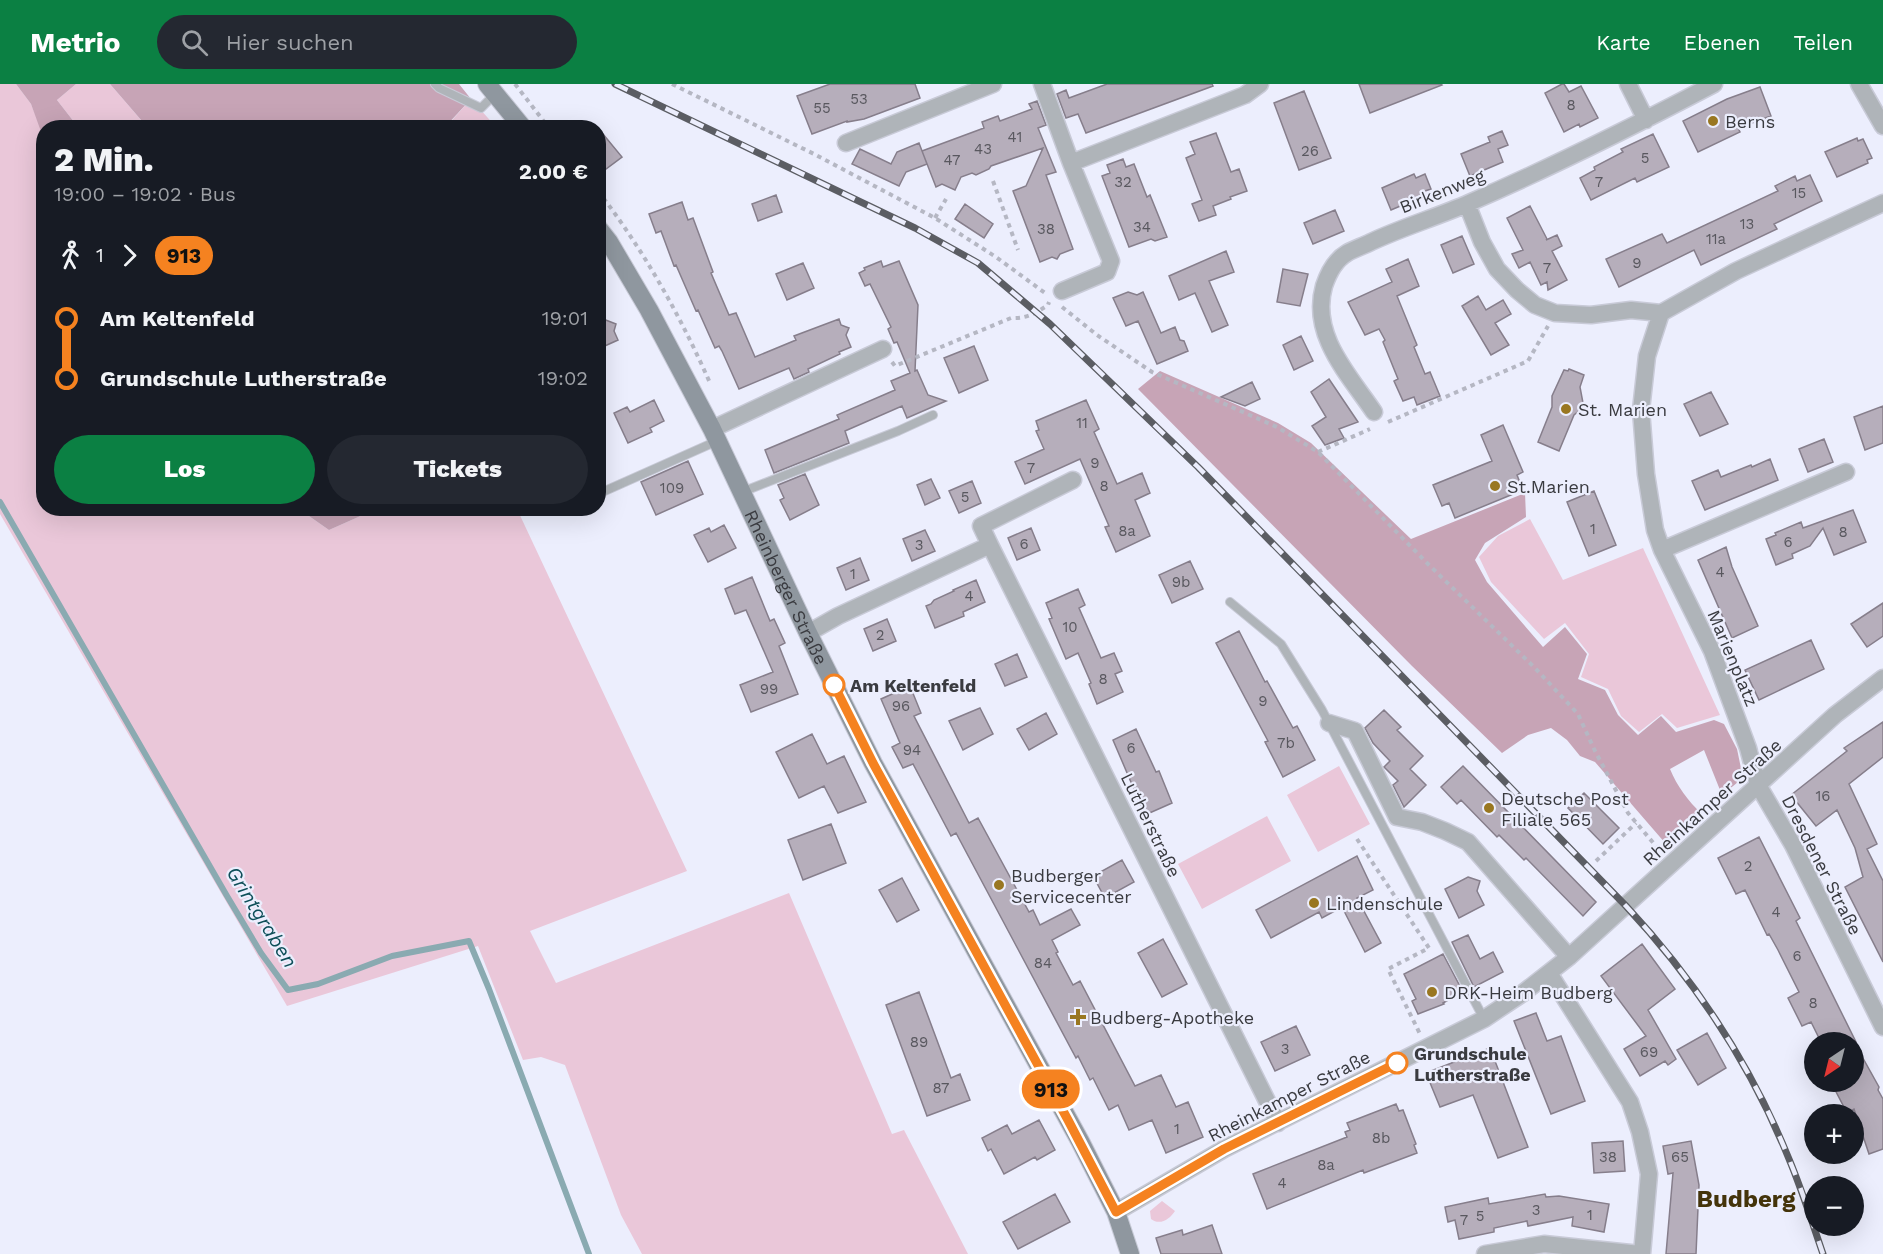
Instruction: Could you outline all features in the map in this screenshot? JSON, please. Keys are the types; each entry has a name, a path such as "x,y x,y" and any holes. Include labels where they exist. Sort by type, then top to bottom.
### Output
{"main road":[{"path":"491,89 516,120"},
{"name":"Rheinberger Straße","path":"606,238 649,310 714,435 873,763 1116,1212 1130,1254"}],"street":[{"path":"846,143 993,84"},
{"path":"1042,84 1111,261 1107,272 1056,294"},
{"path":"1071,163 1245,95 1260,84"},
{"path":"1628,84 1646,120"},
{"name":"Birkenweg","path":"1374,412 1329,345 1322,324 1321,305 1324,287 1330,270 1346,254 1394,232 1467,204 1646,120 1714,84"},
{"path":"1859,84 1883,126"},
{"path":"1467,204 1482,242 1497,269 1517,290 1535,305 1555,314 1591,315 1631,310 1661,313 1736,271 1883,203"},
{"name":"Marienplatz","path":"1661,313 1647,356 1641,410 1646,474 1655,530 1662,550 1712,651 1748,748 1758,785"},
{"path":"714,435 883,349"},
{"path":"1662,550 1846,472"},
{"path":"808,633 838,616 990,544 981,526 1073,480"},
{"name":"Lutherstraße","path":"990,544 1278,1123"},
{"name":"Rheinkamper Straße","path":"1116,1212 1224,1149 1484,1019 1569,957 1836,715 1883,678"},
{"path":"1329,723 1355,731 1398,817 1422,822 1468,842 1569,957"},
{"name":"Dresdener Straße","path":"1758,785 1793,845 1883,1027"},
{"path":"1485,1254 1545,1244 1641,1254 1649,1174 1640,1132 1630,1102 1549,973"}],"lane":[{"path":"435,84 481,108 491,89"},
{"path":"742,493 933,415"},
{"path":"606,490 714,435"},
{"path":"1230,602 1281,644 1329,723 1484,1019"}],"path":[{"path":"515,84 543,120"},
{"path":"672,84 814,154 935,218 1056,294 1097,335 1152,372 1277,427 1318,452 1535,668 1578,714 1628,813 1672,865"},
{"path":"993,181 1018,250"},
{"path":"935,218 946,199"},
{"path":"883,349 895,366 1011,318 1022,318 1037,313 1048,305 1056,294"},
{"path":"1318,452 1528,361 1555,314"},
{"path":"1596,861 1636,823"},
{"path":"1357,839 1429,948 1388,969 1427,1048"}],"shaded area":[{"path":"0,84 16,84 31,104 37,120 36,516 309,516 329,530 360,516 520,516 687,871 530,931 556,983 789,893 892,1134 904,1130 968,1254 642,1254 621,1215 565,1065 541,1057 523,1060 478,946 287,1006 0,514"},
{"path":"16,84 76,84 57,100 73,120 37,120 31,104"},
{"path":"76,84 110,84 141,120 73,120 57,100"},
{"path":"110,84 459,84 471,99 452,120 141,120"},
{"path":"471,99 490,120 452,120"},
{"path":"1160,371 1278,423 1311,443 1411,539 1525,493 1526,517 1485,543 1475,560 1487,582 1543,647 1565,627 1587,654 1578,679 1605,690 1618,715 1638,735 1661,716 1676,732 1714,720 1724,724 1737,749 1743,778 1722,795 1704,750 1670,769 1683,793 1702,814 1666,844 1595,762 1580,756 1567,740 1551,728 1528,735 1502,753 1412,666 1138,389"},
{"path":"309,516 360,516 329,530"},
{"path":"1530,519 1563,580 1643,548 1720,715 1677,728 1662,714 1639,732 1621,716 1608,689 1581,677 1589,654 1565,623 1544,639 1491,582 1479,557 1498,536"},
{"path":"1339,766 1370,824 1318,852 1287,795"},
{"path":"1267,816 1291,861 1202,909 1178,864"},
{"path":"1162,1201 1175,1211 1164,1221 1154,1221 1151,1219 1150,1211"}],"building":[{"path":"830,84 915,84 920,98 864,119 847,121 812,134 797,96"},
{"path":"1107,84 1212,84 1213,86 1086,133 1078,114 1066,118 1057,94 1066,90 1069,98"},
{"path":"1359,84 1441,84 1442,85 1370,113"},
{"path":"1562,84 1569,92 1581,86 1598,118 1564,132 1545,93"},
{"path":"1760,87 1771,116 1738,128 1740,132 1698,152 1683,121 1727,99"},
{"path":"1304,91 1331,158 1299,170 1274,103"},
{"path":"1037,101 1046,125 1038,128 1056,172 1046,175 1073,249 1060,254 1057,259 1052,257 1040,262 1013,191 1026,186 1043,148 991,166 976,175 972,173 961,177 955,190 942,184 936,187 922,151 984,128 982,122 998,116 1000,121 1032,109 1029,104"},
{"path":"1502,131 1508,145 1498,149 1503,162 1470,176 1461,154 1490,142 1488,137"},
{"path":"1216,133 1231,172 1239,169 1247,191 1213,206 1216,215 1199,221 1192,204 1202,200 1186,158 1195,154 1190,142"},
{"path":"1653,134 1669,167 1637,182 1635,178 1591,200 1580,178 1595,170 1594,167 1623,152 1621,149"},
{"path":"606,138 622,157 606,169"},
{"path":"1857,138 1858,141 1863,139 1872,158 1867,160 1868,163 1837,177 1825,152"},
{"path":"919,143 927,164 906,172 899,186 852,164 860,149 891,164 897,152"},
{"path":"1123,159 1126,167 1134,164 1147,197 1150,195 1167,237 1155,241 1151,239 1129,247 1102,176 1110,173 1107,165"},
{"path":"1414,174 1416,178 1425,174 1431,189 1422,192 1424,196 1391,210 1382,188"},
{"path":"1810,175 1822,201 1774,224 1777,229 1701,265 1694,250 1619,287 1606,259 1662,234 1667,243 1778,191 1775,186 1795,176 1797,181"},
{"path":"776,195 782,212 758,221 752,204"},
{"path":"682,202 688,220 693,218 713,272 711,273 729,315 736,313 755,357 796,340 794,336 839,319 841,325 849,328 846,335 851,347 808,369 809,372 794,379 789,368 739,389 722,351 719,346 715,348 698,310 696,311 676,265 674,266 661,231 656,233 649,214"},
{"path":"965,204 993,224 984,238 955,219"},
{"path":"1530,206 1546,240 1557,235 1562,246 1552,251 1567,280 1548,290 1547,282 1541,285 1530,262 1519,268 1512,254 1523,250 1507,218"},
{"path":"1335,210 1344,231 1313,244 1304,223"},
{"path":"1462,236 1474,264 1453,273 1441,245"},
{"path":"1226,251 1234,272 1209,281 1228,325 1212,332 1195,293 1179,300 1169,276"},
{"path":"1408,259 1419,286 1397,296 1417,345 1414,347 1425,374 1430,372 1440,396 1417,405 1414,397 1403,401 1394,381 1398,379 1383,342 1385,340 1379,329 1365,335 1348,302 1392,282 1386,269"},
{"path":"881,261 883,267 899,261 918,305 915,371 917,370 928,395 946,401 907,418 902,406 845,431 849,443 774,473 765,450 839,419 837,415 895,390 891,381 910,373 897,342 894,343 888,329 891,327 870,284 865,286 859,273 865,270 864,268"},
{"path":"803,263 814,288 787,300 776,274"},
{"path":"1283,269 1308,274 1300,306 1277,302"},
{"path":"1128,292 1137,295 1143,292 1161,333 1175,327 1188,351 1157,364 1138,321 1126,326 1113,298"},
{"path":"1478,296 1486,310 1503,300 1511,314 1495,323 1509,345 1491,355 1462,306"},
{"path":"606,320 616,324 614,331 618,340 606,345"},
{"path":"1301,336 1313,361 1294,370 1283,345"},
{"path":"974,346 988,380 959,393 944,358"},
{"name":"St. Marien","path":"1569,369 1584,375 1580,387 1583,403 1574,415 1559,451 1538,442 1552,407 1552,396 1564,370"},
{"path":"1329,379 1358,422 1339,429 1344,438 1325,445 1312,426 1326,417 1311,392"},
{"path":"1252,382 1260,399 1245,406 1221,397"},
{"path":"1711,392 1728,424 1700,436 1684,404"},
{"path":"654,400 664,421 650,428 652,432 628,443 614,413 627,407 630,412"},
{"path":"1086,400 1099,429 1094,432 1117,484 1142,473 1150,493 1135,500 1150,536 1116,552 1105,527 1109,526 1080,459 1025,484 1015,462 1044,449 1036,431 1039,430 1036,421"},
{"path":"1883,406 1883,443 1865,450 1854,417"},
{"path":"1503,425 1523,472 1517,475 1523,490 1455,518 1449,503 1442,506 1433,485 1492,461 1481,435"},
{"path":"1824,439 1833,462 1808,472 1799,449"},
{"path":"1770,459 1778,480 1705,510 1692,481 1718,470 1721,477"},
{"path":"688,461 703,494 656,515 641,482"},
{"path":"805,474 819,505 790,520 780,500 784,498 778,485"},
{"path":"931,479 940,498 925,505 917,485"},
{"path":"972,481 981,503 959,513 949,491"},
{"path":"1594,491 1616,545 1589,556 1567,502"},
{"path":"1853,510 1866,542 1834,555 1823,528 1810,546 1792,554 1793,558 1776,565 1766,539 1801,522 1803,528"},
{"path":"724,525 736,548 708,562 694,535 709,528 711,532"},
{"path":"1031,528 1040,550 1017,560 1008,538"},
{"path":"925,530 935,551 912,561 903,539"},
{"path":"1726,547 1732,567 1758,626 1732,638 1698,560"},
{"path":"860,558 869,580 846,590 837,568"},
{"path":"1190,561 1203,589 1172,603 1159,575"},
{"path":"752,577 770,621 774,619 785,643 779,646 798,694 751,712 740,685 773,672 746,610 735,614 725,589"},
{"path":"976,580 985,602 963,612 964,616 935,628 926,606"},
{"path":"1078,589 1085,605 1079,608 1101,658 1114,653 1122,671 1115,674 1123,692 1097,704 1078,653 1066,659 1049,619 1052,618 1046,603"},
{"path":"1883,603 1883,636 1867,647 1851,624"},
{"path":"887,619 896,641 873,651 864,629"},
{"path":"1239,631 1265,682 1267,681 1293,728 1297,726 1315,760 1283,777 1265,742 1268,741 1216,643"},
{"path":"1811,640 1824,669 1759,700 1745,670"},
{"path":"1017,654 1027,677 1005,686 995,664"},
{"path":"910,686 921,713 914,716 969,823 978,818 1029,912 1033,910 1040,925 1071,909 1080,925 1052,940 1058,952 1056,953 1073,985 1080,981 1135,1086 1161,1075 1176,1107 1188,1102 1203,1137 1166,1153 1152,1120 1129,1130 1118,1105 1109,1110 1093,1078 1090,1080 1078,1056 1076,1058 956,833 951,836 913,764 903,768 892,747 900,743 881,699"},
{"path":"980,708 993,734 963,750 949,721"},
{"path":"1384,710 1401,727 1397,730 1423,756 1410,769 1426,785 1404,807 1393,785 1398,781 1384,767 1390,761 1373,743 1365,728"},
{"path":"1046,713 1057,734 1029,750 1017,729"},
{"path":"1883,722 1883,757 1849,784 1877,844 1867,849 1883,881 1883,962 1845,887 1863,877 1855,848 1837,810 1816,826 1791,795 1847,751 1844,748"},
{"path":"1136,729 1156,772 1159,771 1172,803 1145,815 1113,740"},
{"path":"812,734 827,764 844,756 866,802 838,813 824,786 799,798 776,752"},
{"path":"1463,766 1596,902 1583,916 1526,858 1524,860 1499,835 1497,837 1461,800 1457,804 1441,787"},
{"path":"1584,793 1619,828 1603,844 1568,808"},
{"path":"831,824 846,863 803,880 788,840"},
{"path":"1759,837 1800,918 1796,921 1851,1032 1816,1032 1811,1022 1802,1026 1788,998 1799,992 1778,950 1769,934 1767,935 1745,890 1736,894 1718,858"},
{"name":"Lindenschule","path":"1357,856 1373,890 1357,898 1381,943 1365,952 1342,907 1322,918 1319,912 1271,938 1256,910"},
{"path":"1122,860 1134,882 1105,898 1093,876"},
{"path":"1468,877 1480,881 1477,891 1484,905 1459,918 1445,889"},
{"path":"902,878 919,910 897,922 879,890"},
{"path":"1468,935 1480,959 1493,952 1503,972 1474,987 1452,942"},
{"path":"1163,939 1187,984 1162,997 1138,953"},
{"path":"1642,944 1675,989 1648,1010 1676,1059 1668,1065 1665,1061 1640,1076 1624,1049 1646,1036 1601,976"},
{"name":"DRK-Heim Budberg","path":"1443,954 1463,992 1444,1004 1418,1014 1412,1001 1416,999 1404,974"},
{"path":"919,992 951,1078 960,1074 970,1100 927,1116 886,1005"},
{"path":"1536,1013 1547,1041 1561,1036 1585,1101 1551,1114 1514,1021"},
{"path":"1296,1026 1310,1055 1275,1071 1261,1042"},
{"path":"1707,1033 1726,1068 1698,1085 1677,1050"},
{"path":"1490,1048 1528,1147 1498,1158 1473,1095 1440,1107 1426,1073"},
{"path":"1864,1060 1883,1099 1883,1149 1869,1154 1864,1139 1864,1104 1842,1104 1836,1092 1864,1092"},
{"path":"1396,1104 1399,1111 1403,1110 1416,1144 1414,1145 1417,1153 1364,1173 1363,1170 1267,1209 1253,1174 1347,1137 1345,1132 1350,1130 1347,1123"},
{"path":"1039,1120 1055,1150 1037,1160 1035,1157 1004,1174 991,1149 988,1151 982,1138 1007,1125 1012,1134"},
{"path":"1623,1141 1625,1171 1594,1173 1592,1143"},
{"path":"1691,1141 1699,1185 1696,1254 1666,1254 1673,1173 1668,1174 1663,1146"},
{"path":"1055,1194 1070,1222 1018,1249 1003,1222"},
{"path":"1545,1194 1546,1197 1559,1196 1609,1204 1604,1232 1572,1226 1573,1217 1528,1226 1527,1221 1494,1228 1494,1232 1459,1239 1455,1220 1448,1222 1445,1207 1488,1198 1489,1204"},
{"path":"1212,1225 1222,1254 1161,1254 1156,1238 1182,1230 1183,1235"}],"waterway":[{"name":"Grintgraben","path":"0,502 227,896 261,953 288,990 318,984 392,956 469,941 589,1254"}],"railway":[{"path":"615,84 915,228 978,263 1050,324 1198,467 1626,906 1675,964 1719,1025 1757,1090 1794,1171 1823,1254"}],"bus line":[{"name":"913","path":"834,685 873,763 943,888 1116,1212 1224,1149 1397,1063"}],"place":[{"name":"Berns","path":"1713,121"},
{"name":"St. Marien","path":"1566,409"},
{"name":"St.Marien","path":"1495,486"},
{"name":"Am Keltenfeld","path":"834,685"},
{"name":"Deutsche Post Filiale 565","path":"1489,808"},
{"name":"Budberger Servicecenter","path":"999,885"},
{"name":"Lindenschule","path":"1314,903"},
{"name":"DRK-Heim Budberg","path":"1432,992"},
{"name":"Budberg-Apotheke","path":"1078,1017"},
{"name":"Grundschule Lutherstraße","path":"1397,1063"}],"district":[{"name":"Budberg","path":"1746,1199"}]}
